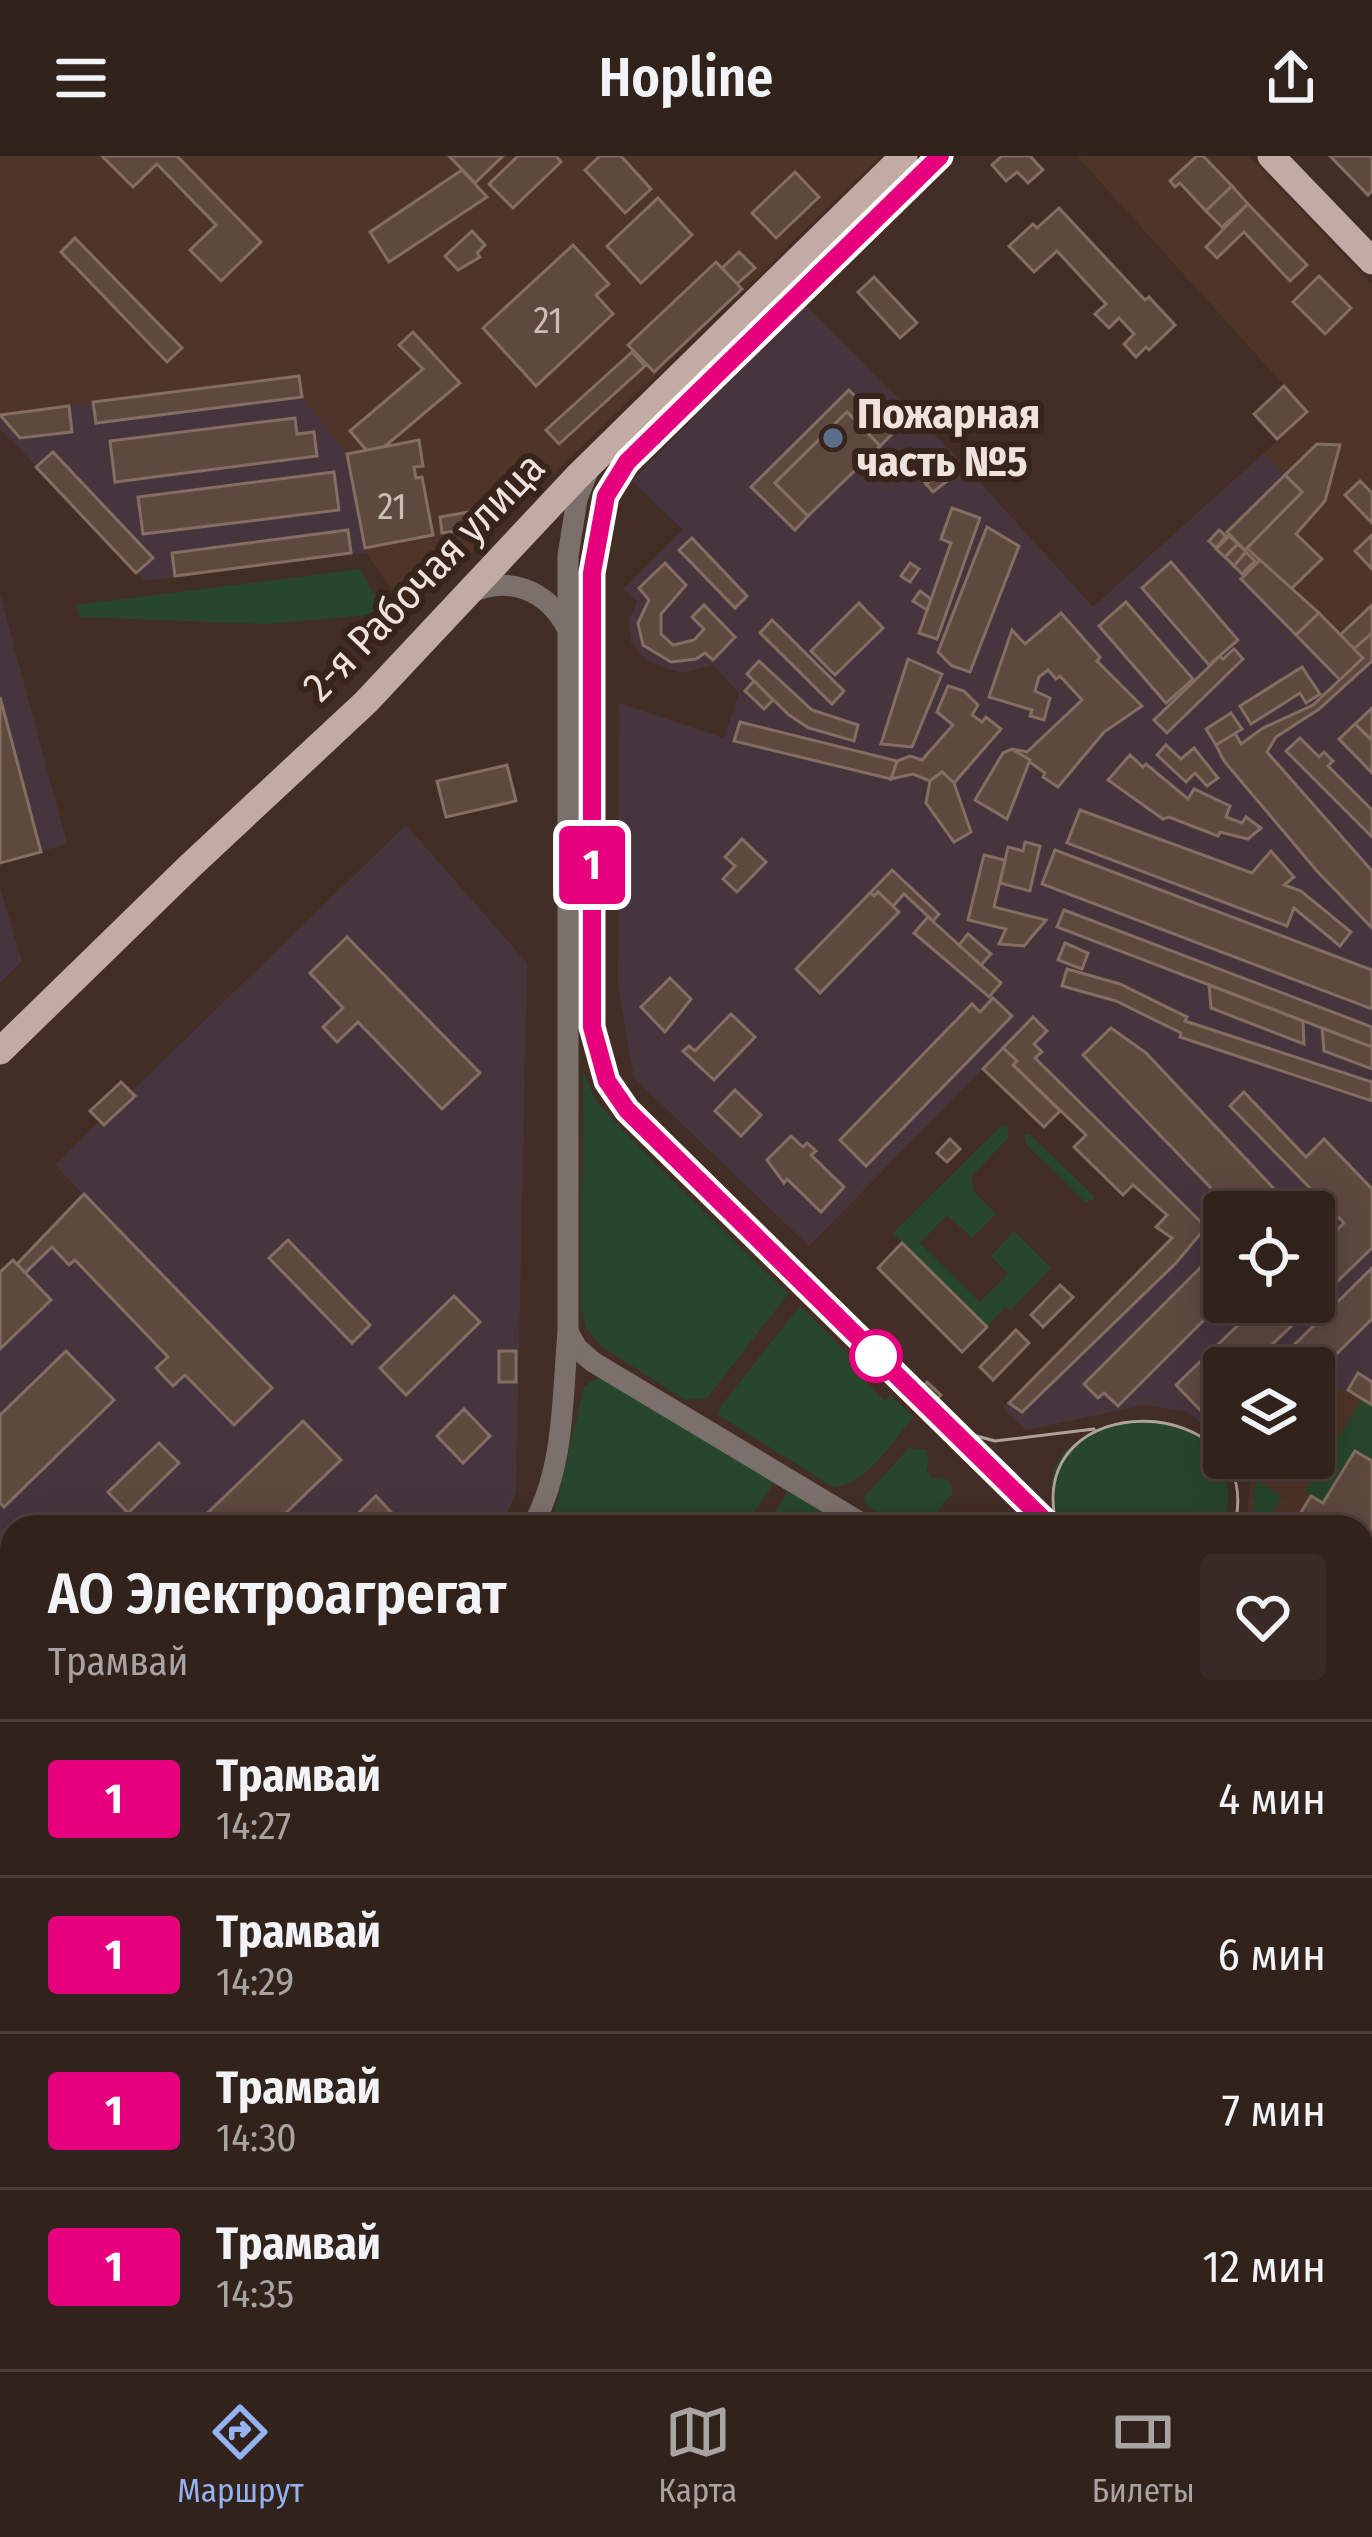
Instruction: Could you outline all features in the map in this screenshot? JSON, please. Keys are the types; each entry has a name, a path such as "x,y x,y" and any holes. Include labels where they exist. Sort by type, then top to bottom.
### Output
{"main road":[{"name":"2-я Рабочая улица","path":"0,1051 366,702 590,464 904,156"},
{"path":"1271,156 1372,261"}],"street":[{"path":"539,1515 557,1459 568,1332 570,535 590,464"},
{"path":"463,598 487,587 525,587 553,605 569,632"},
{"path":"568,1332 592,1362 848,1515"}],"shaded area":[{"path":"0,156 881,156 432,592 396,596 366,553 347,454 302,397 299,376 0,415"},
{"path":"1077,156 1249,156 1372,285 1372,633 1340,680 1241,579 1247,548 1302,492 1264,453 1308,412"},
{"path":"805,304 967,468 1093,607 1264,453 1302,492 1247,547 1260,560 1242,580 1340,679 1372,633 1372,1405 1335,1386 1335,1347 1203,1347 1203,1424 1187,1412 1144,1405 1026,1430 1003,1408 1171,1238 1156,1227 1167,1214 1133,1185 1123,1195 1074,1147 1085,1135 1013,1065 1003,1048 809,1246 634,1078 618,986 619,703 724,738 739,693 713,665 681,673 651,663 631,643 629,619 637,602 624,589 683,530 632,481"},
{"path":"299,376 302,397 347,454 366,553 144,581 0,428 0,415"},
{"path":"0,594 67,844 0,863"},
{"path":"406,825 527,963 516,1492 506,1515 0,1515 0,1272 13,1260 17,1264 83,1194 55,1165 100,1121 104,1125 131,1092"},
{"path":"0,888 22,961 0,983"},
{"path":"1335,1387 1372,1405 1372,1515 1248,1515 1250,1479 1335,1479"}],"green space":[{"path":"360,569 380,604 372,615 265,624 79,617 76,605"},
{"path":"583,1070 596,1101 788,1294 707,1398 685,1400 601,1346 586,1328 581,1304"},
{"path":"1002,1125 1008,1126 1008,1138 971,1177 974,1192 996,1214 972,1238 947,1215 920,1243 980,1302 1008,1274 991,1256 1014,1231 1051,1268 1010,1311 1005,1307 987,1327 893,1233"},
{"path":"1029,1134 1093,1200 1085,1202 1026,1144 1024,1135"},
{"path":"800,1306 859,1365 854,1371 885,1401 891,1396 914,1417 867,1471 845,1485 833,1487 718,1415"},
{"path":"595,1379 608,1380 776,1480 752,1515 554,1515 584,1387"},
{"path":"1362,1399 1372,1405 1372,1461 1355,1451 1323,1503 1305,1492 1313,1479 1335,1479 1335,1443"},
{"path":"1152,1419 1203,1441 1203,1479 1226,1479 1226,1515 1057,1515 1052,1478 1059,1460 1086,1436"},
{"path":"909,1448 926,1450 926,1470 932,1479 942,1477 950,1482 953,1493 938,1515 883,1515 866,1505 864,1497"},
{"path":"1255,1479 1282,1497 1270,1515 1254,1515"},
{"path":"795,1491 835,1515 773,1515 787,1493"}],"building":[{"path":"102,156 177,156 261,242 221,281 190,250 216,225 157,164 133,187"},
{"path":"449,156 503,156 475,183"},
{"path":"518,156 556,156 561,162 513,208 489,184"},
{"path":"600,156 621,156 651,189 625,213 585,170"},
{"path":"1002,156 1030,156 1043,170 1028,183 1017,172 1006,181 992,165"},
{"path":"1197,156 1203,156 1232,186 1206,211 1180,183 1175,187 1170,181"},
{"path":"1330,156 1372,156 1372,191 1368,195"},
{"path":"462,170 487,197 389,262 370,232"},
{"path":"795,172 819,197 776,238 752,213"},
{"path":"1232,186 1248,204 1222,227 1206,211"},
{"path":"658,198 692,235 641,283 607,246"},
{"path":"1248,204 1307,265 1290,281 1244,232 1217,258 1206,247"},
{"path":"1059,208 1145,300 1149,297 1175,325 1149,350 1146,347 1136,357 1124,344 1134,334 1119,318 1109,328 1095,314 1106,304 1057,251 1034,272 1009,246"},
{"path":"472,231 485,245 477,253 480,257 458,270 445,256"},
{"path":"75,238 182,348 167,362 61,252"},
{"path":"573,245 609,284 596,295 613,314 536,386 483,328"},
{"path":"739,252 755,268 737,284 722,268"},
{"path":"716,262 742,289 654,372 628,345"},
{"path":"1319,276 1351,308 1325,334 1293,302"},
{"path":"874,277 917,323 900,338 858,292"},
{"path":"413,332 460,383 384,447 367,451 350,431 423,369 399,345"},
{"path":"632,352 645,366 559,444 546,430"},
{"path":"299,376 302,397 96,423 93,402"},
{"path":"1284,386 1307,412 1277,439 1254,414"},
{"path":"849,390 892,434 880,446 847,412 775,483 808,516 795,530 751,487"},
{"path":"69,406 72,432 20,438 0,415"},
{"path":"847,412 880,446 808,516 775,483"},
{"path":"295,418 297,434 314,432 317,456 115,482 110,441"},
{"path":"419,440 423,466 414,467 416,478 422,477 433,535 365,548 347,454"},
{"path":"1317,444 1340,445 1325,501 1296,534 1322,559 1290,590 1247,548 1302,492 1285,475"},
{"path":"53,452 153,558 136,573 36,467"},
{"path":"533,456 545,468 478,528 442,533 440,517 469,512"},
{"path":"934,465 940,473 926,484 920,476"},
{"path":"334,472 339,510 143,534 138,497"},
{"path":"940,473 947,481 933,492 926,484"},
{"path":"1285,475 1302,492 1245,550 1227,532"},
{"path":"1360,481 1372,493 1372,523 1345,495"},
{"path":"952,508 980,518 937,639 919,633 951,543 941,539"},
{"path":"987,527 1019,546 970,672 952,666 938,652"},
{"path":"348,530 351,553 175,576 172,553"},
{"path":"1219,530 1226,536 1216,548 1209,541"},
{"path":"1372,535 1372,569 1355,551"},
{"path":"1229,536 1238,544 1225,557 1216,549"},
{"path":"692,538 747,596 735,608 679,550"},
{"path":"1238,544 1246,552 1234,566 1225,557"},
{"path":"1246,552 1255,561 1242,574 1234,566"},
{"path":"1260,560 1319,613 1296,635 1241,579"},
{"path":"1171,562 1238,640 1209,665 1142,588"},
{"path":"665,563 686,585 661,614 661,634 673,645 694,640 704,629 692,617 704,605 735,637 713,660 705,653 671,662 643,645 638,623 649,600 639,588"},
{"path":"910,563 919,569 910,582 901,576"},
{"path":"920,591 931,599 927,610 913,601"},
{"path":"1126,602 1193,679 1166,703 1099,626"},
{"path":"859,603 883,628 835,675 811,651"},
{"path":"1372,605 1372,633 1354,649 1340,635"},
{"path":"1061,613 1100,657 1097,661 1142,706 1104,732 1058,787 1012,749 1027,752 1082,700 1048,670 1039,677 1035,691 1050,698 1044,720 1030,716 1032,710 989,697 1012,630 1025,644"},
{"path":"1319,613 1363,658 1340,680 1296,635"},
{"path":"772,620 844,691 832,704 760,633"},
{"path":"1372,633 1372,661 1319,709 1276,737 1267,752 1372,871 1372,928 1317,871 1224,761 1216,745 1235,733 1241,744 1313,705 1363,658 1354,649"},
{"path":"1234,649 1243,659 1167,733 1154,720 1220,656 1223,659"},
{"path":"908,659 942,674 912,747 881,744"},
{"path":"759,661 812,710 858,725 854,741 809,728 789,715 747,674"},
{"path":"1302,667 1320,694 1306,703 1300,693 1251,724 1240,706"},
{"path":"754,681 773,700 764,709 745,691"},
{"path":"948,686 964,691 978,705 972,715 982,722 986,717 1001,729 954,783 942,772 930,781 913,774 891,779 897,761 910,756 922,760 953,725 937,712"},
{"path":"0,697 41,852 0,863"},
{"path":"1372,708 1372,740 1355,724"},
{"path":"1231,713 1242,729 1216,745 1206,729"},
{"path":"740,722 897,761 891,779 734,741"},
{"path":"1355,724 1372,741 1372,773 1339,739"},
{"path":"1300,738 1319,757 1324,752 1333,761 1328,766 1372,810 1372,837 1286,751"},
{"path":"1166,745 1181,759 1194,748 1218,778 1207,786 1195,773 1186,782 1157,755"},
{"path":"1012,749 1030,760 1007,819 975,800 1003,753"},
{"path":"1130,755 1188,799 1194,789 1230,806 1226,817 1242,823 1246,817 1261,828 1248,839 1220,832 1218,836 1169,817 1163,819 1108,780"},
{"path":"507,765 516,801 446,817 437,781"},
{"path":"942,772 954,783 971,832 954,842 926,803 930,781"},
{"path":"1080,810 1252,873 1271,851 1294,877 1284,885 1301,891 1351,932 1340,946 1294,908 1287,926 1067,843"},
{"path":"742,839 766,862 737,892 723,879 735,866 725,857"},
{"path":"1025,842 1040,846 1030,891 1000,883 1008,847 1023,851"},
{"path":"1055,850 1372,970 1372,1009 1042,884"},
{"path":"984,855 1005,860 994,907 1046,920 1024,946 999,944 1006,929 968,920"},
{"path":"892,870 939,914 933,921 904,894 893,906 878,892 870,893"},
{"path":"878,892 899,912 820,993 796,969 870,893"},
{"path":"1064,910 1372,1027 1372,1047 1057,927"},
{"path":"928,917 1001,983 989,997 914,933"},
{"path":"968,934 991,954 981,965 959,945"},
{"path":"347,937 480,1073 442,1109 358,1022 337,1042 323,1027 343,1008 310,973"},
{"path":"1065,943 1088,953 1082,969 1058,960"},
{"path":"1067,969 1120,984 1187,1017 1185,1021 1372,1082 1372,1101 1180,1037 1181,1033 1116,1001 1062,986"},
{"path":"670,978 691,999 665,1032 641,1007"},
{"path":"1209,985 1303,1021 1304,1044 1211,1008"},
{"path":"993,998 1012,1016 866,1166 840,1140 972,1004 980,1012"},
{"path":"731,1014 755,1037 714,1080 683,1051 689,1046 695,1051"},
{"path":"1033,1017 1047,1031 1034,1044 1042,1052 1035,1058 1203,1224 1203,1231 1176,1263 1022,1412 1009,1403 1172,1238 1156,1227 1167,1215 1133,1185 1123,1195 1074,1147 1086,1135 1013,1065 1017,1061 1003,1048"},
{"path":"1111,1028 1146,1053 1276,1191 1214,1191 1083,1055"},
{"path":"1322,1028 1372,1047 1372,1069 1324,1051"},
{"path":"1003,1048 1017,1061 1013,1065 1060,1111 1044,1127 983,1069"},
{"path":"121,1082 135,1096 104,1125 90,1111"},
{"path":"735,1090 761,1115 741,1136 715,1111"},
{"path":"1244,1092 1306,1157 1324,1139 1372,1189 1372,1248 1335,1284 1335,1232 1344,1223 1335,1214 1335,1191 1313,1191 1230,1106"},
{"path":"791,1136 816,1151 811,1155 844,1187 821,1212 787,1179 784,1183 767,1160"},
{"path":"950,1139 960,1149 947,1162 937,1153"},
{"path":"84,1194 272,1388 234,1425 185,1375 173,1386 156,1368 168,1357 75,1260 69,1265 52,1247 25,1273 17,1264"},
{"path":"288,1240 370,1325 352,1343 269,1258"},
{"path":"902,1243 987,1327 962,1352 878,1268"},
{"path":"13,1260 51,1300 0,1349 0,1272"},
{"path":"1203,1265 1203,1321 1118,1406 1104,1393 1098,1398 1084,1384"},
{"path":"1372,1268 1372,1319 1335,1355 1335,1347 1292,1347 1316,1323 1335,1323 1335,1305"},
{"path":"1060,1285 1073,1297 1043,1327 1031,1315"},
{"path":"454,1296 480,1322 406,1395 380,1368"},
{"path":"1240,1323 1294,1323 1270,1347 1215,1347"},
{"path":"1016,1330 1029,1343 993,1380 980,1367"},
{"path":"66,1351 114,1400 4,1507 0,1503 0,1415"},
{"path":"499,1351 516,1351 516,1382 499,1382"},
{"path":"1203,1359 1203,1411 1176,1385"},
{"path":"1358,1373 1372,1382 1372,1405 1348,1390"},
{"path":"927,1382 941,1395 935,1401 921,1388"},
{"path":"464,1409 490,1436 463,1463 437,1436"},
{"path":"303,1421 341,1460 284,1515 205,1515"},
{"path":"159,1443 179,1463 128,1513 108,1492"},
{"path":"1355,1451 1372,1461 1372,1515 1299,1515 1311,1496 1323,1503"},
{"path":"376,1496 394,1515 356,1515"}],"tram line":[{"path":"940,156 627,462 606,496 593,573 592,1027 607,1081 627,1110 1039,1515"},
{"name":"1","path":"940,156 627,462 606,496 592,573 592,1027 607,1081 627,1110 1039,1515"},
{"path":"1056,1515 1055,1480 1074,1447 1106,1427 1145,1421 1184,1429 1217,1449 1235,1482 1234,1515"},
{"path":"958,1431 995,1441 1094,1429"}],"place":[{"name":"Пожарная часть №5","path":"833,438"}]}
